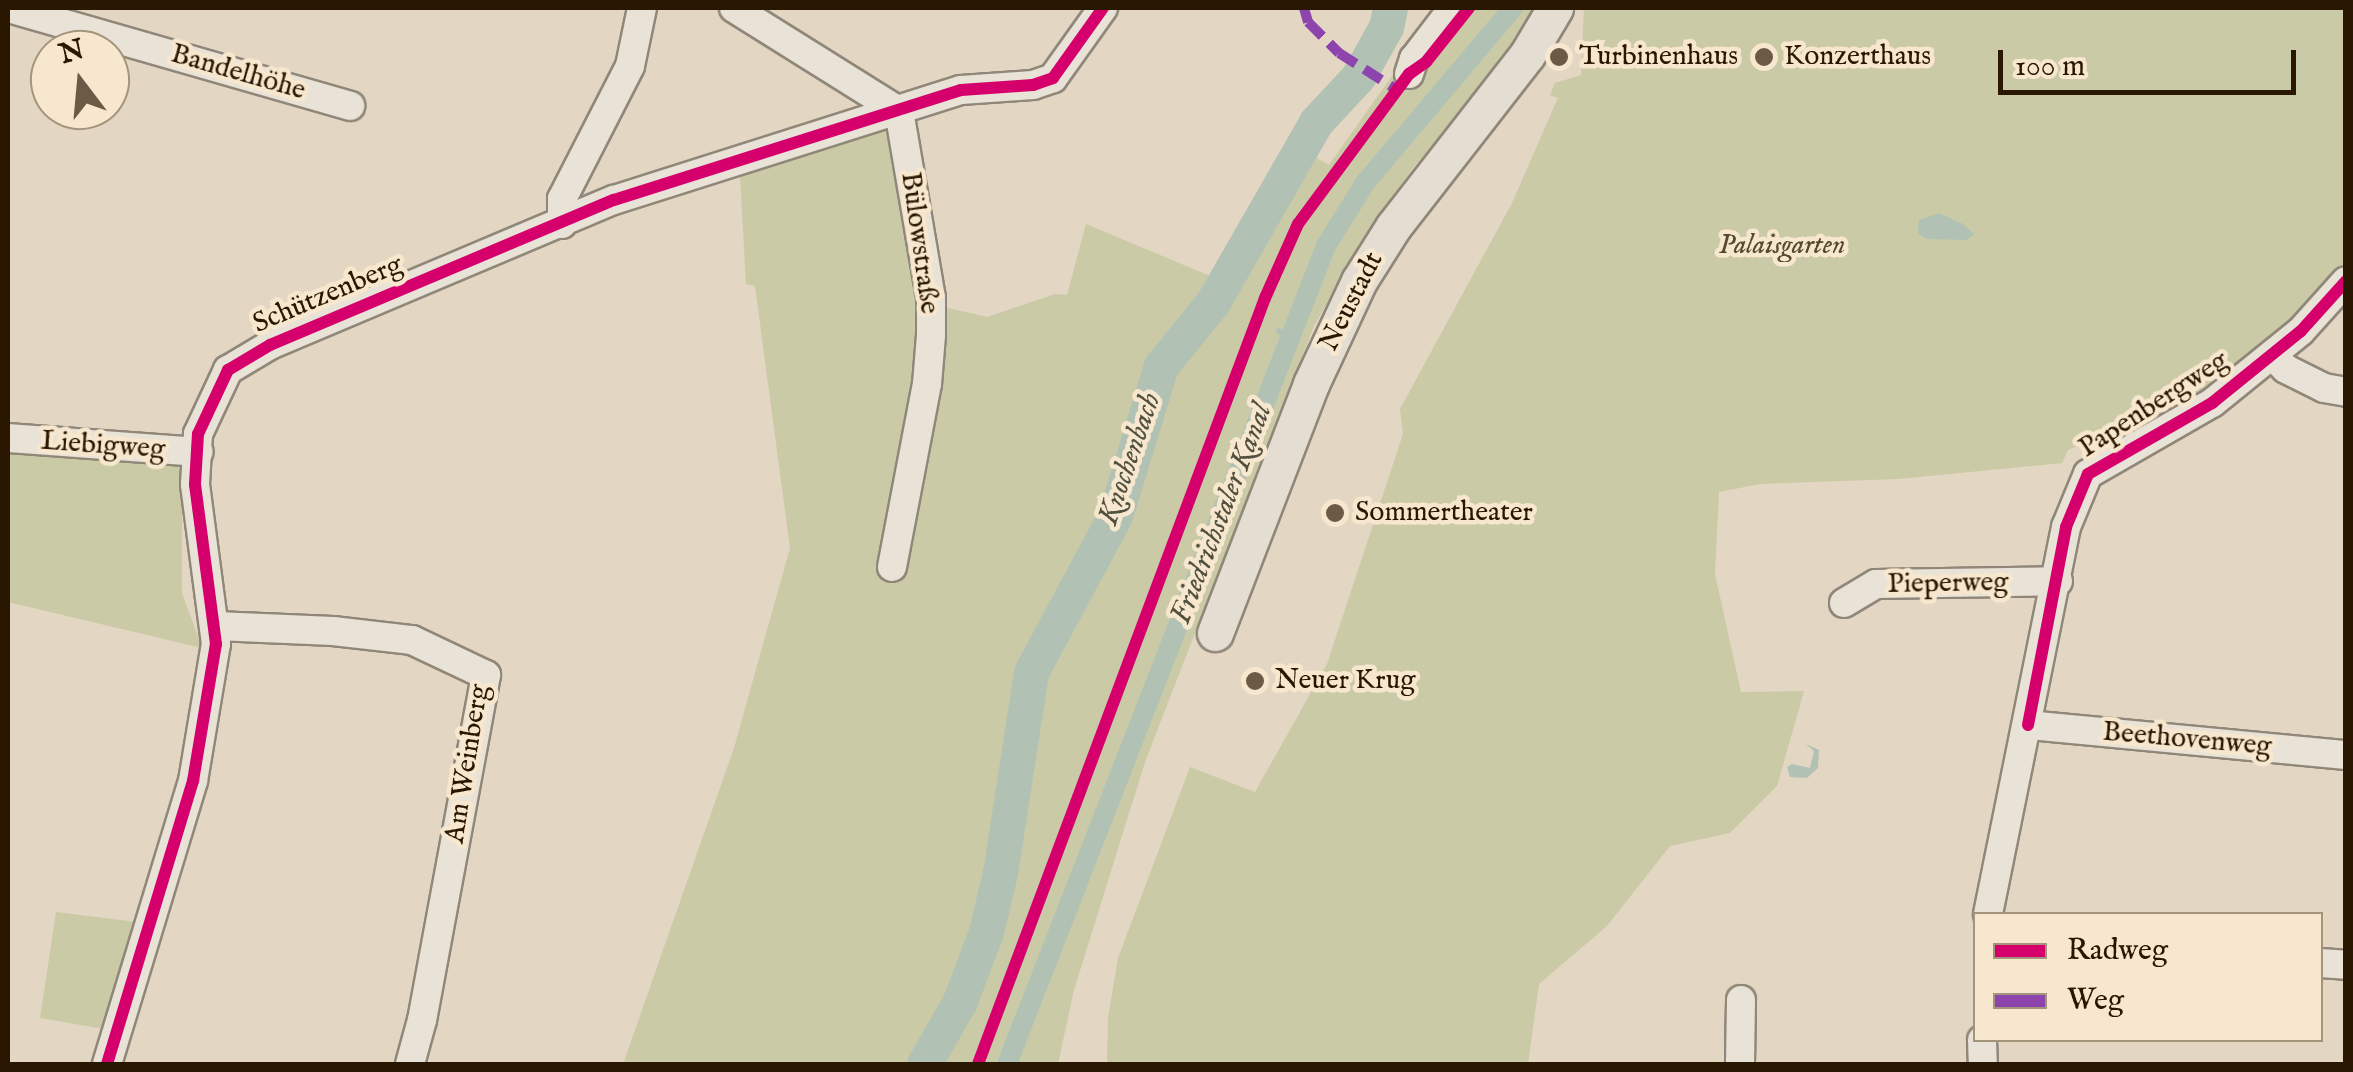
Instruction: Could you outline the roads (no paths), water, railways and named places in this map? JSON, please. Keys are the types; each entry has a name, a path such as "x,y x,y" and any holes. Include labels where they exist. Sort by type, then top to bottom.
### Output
{"main road":[{"name":"Neustadt","path":"1215,633 1311,384 1360,281 1393,226 1518,68 1554,8"}],"street":[{"name":"Bandelhöhe","path":"9,8 350,106"},
{"path":"562,224 562,199 630,66 642,8"},
{"path":"734,8 900,110"},
{"name":"Schützenberg","path":"107,1064 193,782 216,626 195,484 198,434 228,370 250,356 614,200 961,90 1023,87 1054,78 1103,8"},
{"path":"1409,74 1414,59 1453,8"},
{"name":"Bülowstraße","path":"892,567 928,384 931,335 931,298 900,110"},
{"name":"Papenbergweg","path":"1988,912 2075,497 2093,467 2212,403 2273,356 2346,281"},
{"path":"2273,356 2299,375 2346,392"},
{"name":"Liebigweg","path":"8,438 198,452"},
{"name":"Pieperweg","path":"1844,603 1876,584 2058,581"},
{"name":"Am Weinberg","path":"216,626 333,631 412,640 486,675 426,1003 410,1064"},
{"name":"Beethovenweg","path":"2028,724 2346,755"},
{"path":"1740,1064 1741,1000"}],"waterway":[{"name":"Knochenbach","path":"924,1064 960,1001 986,932 1000,873 1031,672 1115,516 1161,366 1213,302 1316,122 1358,77 1386,27 1390,8"},
{"name":"Friedrichstaler Kanal","path":"1007,1064 1326,246 1365,183 1513,8"},
{"path":"1279,331 1288,336"}],"place":[{"name":"Turbinenhaus","path":"1559,57"},
{"name":"Konzerthaus","path":"1764,57"},
{"name":"Sommertheater","path":"1335,513"},
{"name":"Neuer Krug","path":"1255,681"}],"park label":[{"name":"Palaisgarten","path":"1782,246"}]}
